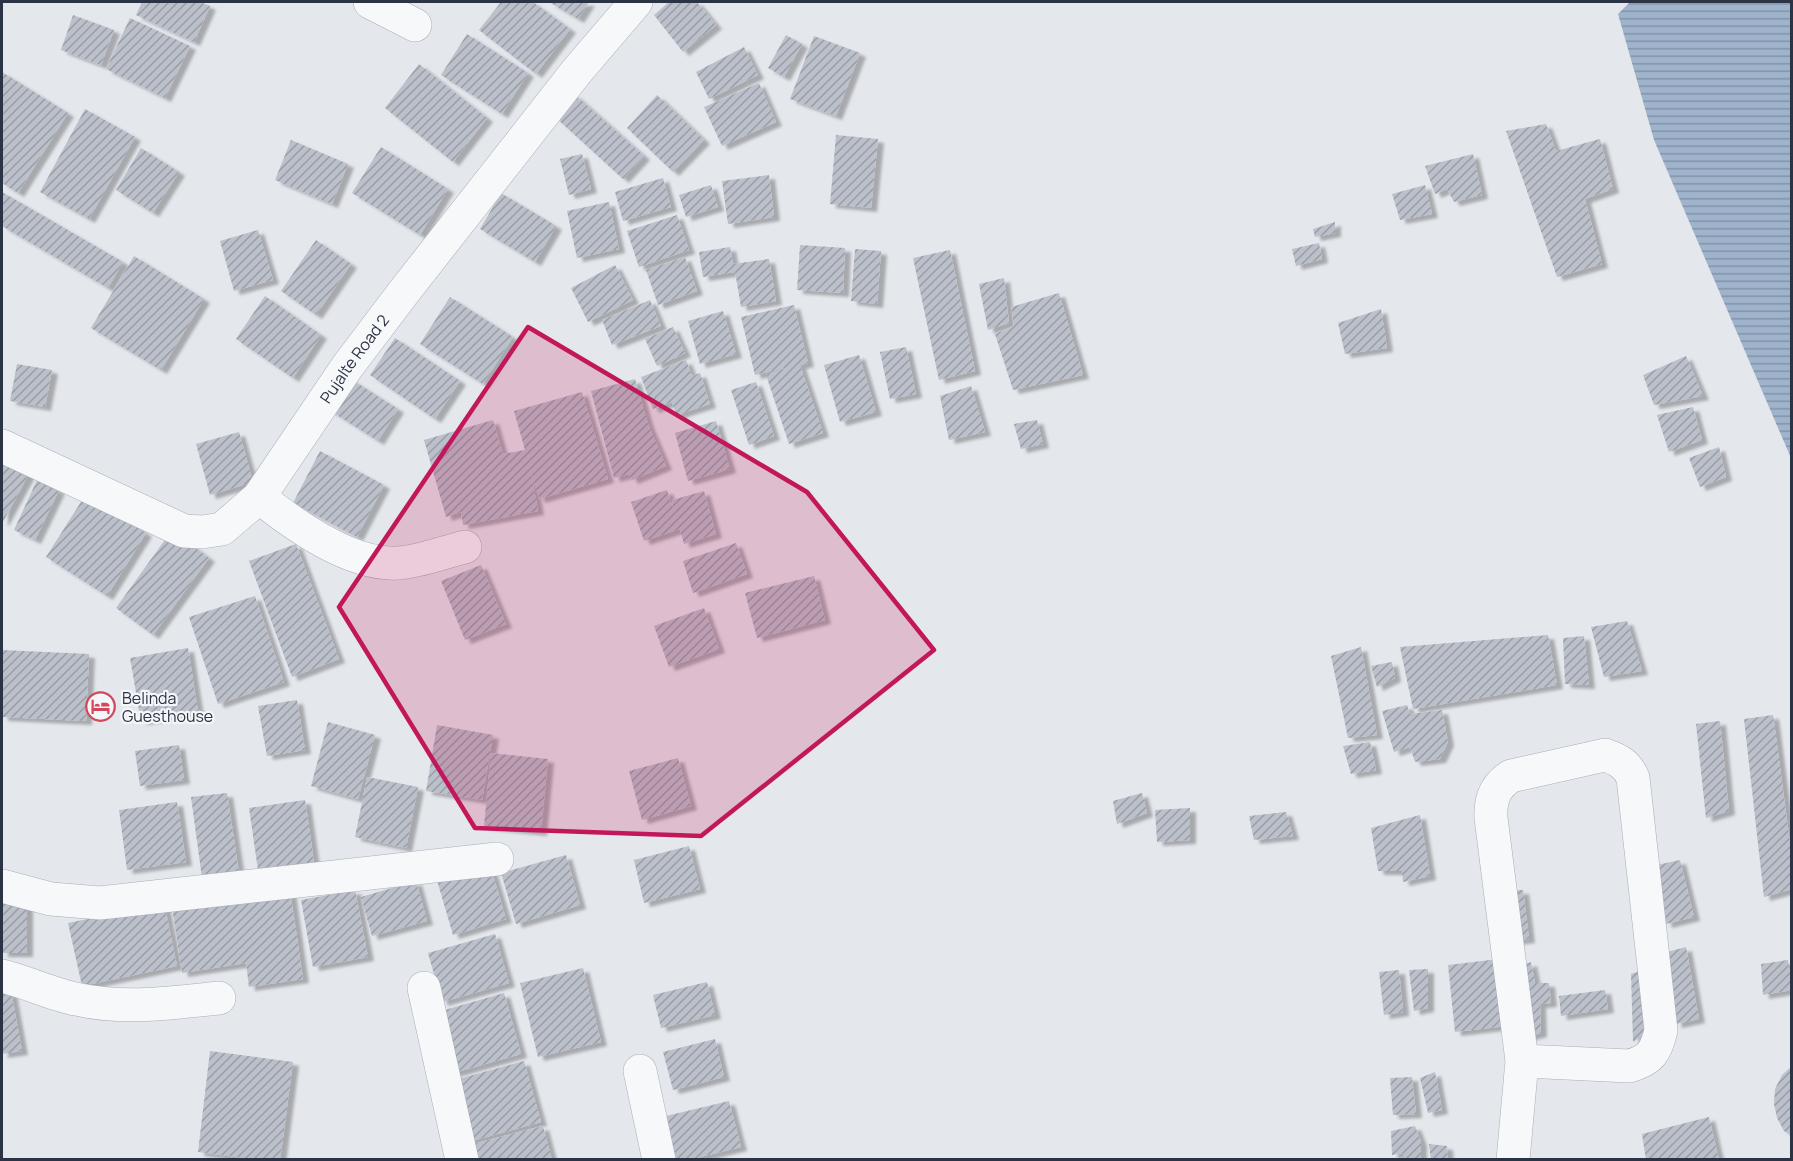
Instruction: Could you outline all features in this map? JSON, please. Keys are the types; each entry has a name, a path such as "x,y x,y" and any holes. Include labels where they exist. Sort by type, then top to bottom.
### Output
{"street":[{"path":"370,2 415,25"},
{"name":"Pujalte Road 2","path":"2,446 184,531 202,532 222,529 259,497 347,367 403,293 577,71 636,2"},
{"path":"259,497 293,524 363,561 398,563 465,548"},
{"path":"1513,1160 1522,1061 1491,818 1491,799 1501,784 1511,776 1605,755 1628,767 1633,778 1662,1030 1658,1045 1644,1062 1629,1066 1522,1061"},
{"path":"2,886 51,899 100,903 497,859"},
{"path":"2,976 75,999 108,1004 144,1006 219,998"},
{"path":"424,988 462,1160"},
{"path":"640,1071 659,1160"}],"highlighted area":[{"path":"528,327 807,492 934,650 701,836 475,828 339,607"}],"water":[{"path":"1630,2 1791,2 1791,458 1654,140 1618,14"}],"building":[{"path":"142,2 200,2 210,6 194,42 136,15"},
{"path":"501,2 533,2 570,29 536,74 479,30"},
{"path":"549,2 589,2 578,19"},
{"path":"669,2 697,2 716,25 683,52 654,15"},
{"path":"73,15 114,30 101,65 61,50"},
{"path":"130,18 190,46 165,98 106,69"},
{"path":"467,34 528,73 502,114 441,75"},
{"path":"786,35 802,44 784,77 768,68"},
{"path":"814,36 860,53 836,116 790,99"},
{"path":"744,47 758,75 709,99 696,72"},
{"path":"419,64 487,118 453,162 385,108"},
{"path":"2,72 68,113 18,193 2,183"},
{"path":"759,83 776,122 722,146 704,107"},
{"path":"574,94 644,156 623,179 554,116"},
{"path":"657,95 704,140 673,172 627,128"},
{"path":"85,109 135,137 89,219 40,192"},
{"path":"1546,124 1556,151 1600,139 1613,189 1585,199 1602,264 1557,277 1506,131"},
{"path":"836,135 878,139 871,208 830,204"},
{"path":"291,140 348,164 332,204 275,180"},
{"path":"381,147 448,189 420,235 352,193"},
{"path":"141,148 179,172 153,213 116,190"},
{"path":"582,154 591,189 569,195 560,159"},
{"path":"1473,154 1482,195 1454,202 1447,189 1435,194 1425,166"},
{"path":"769,175 774,217 728,224 722,181"},
{"path":"663,178 671,207 623,221 615,192"},
{"path":"711,185 718,207 686,217 679,195"},
{"path":"1425,185 1432,214 1400,220 1392,194"},
{"path":"2,192 123,262 108,288 2,226"},
{"path":"501,193 556,226 535,262 480,229"},
{"path":"609,202 619,249 577,258 567,211"},
{"path":"677,215 689,250 639,267 627,231"},
{"path":"1335,222 1335,233 1315,237 1313,229"},
{"path":"258,230 273,280 234,291 220,241"},
{"path":"316,240 351,264 316,315 281,291"},
{"path":"1319,243 1322,259 1296,266 1292,249"},
{"path":"800,245 845,248 843,293 797,290"},
{"path":"730,247 733,264 769,259 776,301 741,307 735,272 703,277 699,252"},
{"path":"855,249 881,251 877,304 851,301"},
{"path":"950,250 975,371 939,380 913,258"},
{"path":"134,256 204,299 161,370 91,328"},
{"path":"685,257 697,291 658,305 646,270"},
{"path":"615,265 633,300 588,322 571,288"},
{"path":"1004,278 1009,323 988,330 979,284"},
{"path":"1059,293 1083,375 1013,390 995,334 1014,326 1011,307"},
{"path":"265,296 321,335 293,378 236,339"},
{"path":"450,297 513,337 483,384 420,344"},
{"path":"650,300 661,326 612,345 602,320"},
{"path":"794,305 808,363 800,365 823,433 789,444 766,375 789,367 755,375 741,317"},
{"path":"1381,309 1387,348 1345,354 1338,323"},
{"path":"723,311 736,354 700,364 688,321"},
{"path":"673,327 685,353 657,366 645,339"},
{"path":"395,338 460,381 435,419 370,375"},
{"path":"906,347 916,394 890,399 880,352"},
{"path":"859,355 876,412 840,422 824,365"},
{"path":"1686,356 1703,396 1654,405 1643,375"},
{"path":"686,360 692,376 700,373 710,404 676,415 672,402 653,409 641,377"},
{"path":"17,364 52,370 45,407 10,401"},
{"path":"346,376 398,409 378,441 326,408"},
{"path":"635,379 648,424 666,466 632,480 629,474 614,478 591,391"},
{"path":"756,382 774,436 749,445 731,390"},
{"path":"971,386 985,432 949,440 940,396"},
{"path":"582,392 608,479 539,499 530,468 538,511 463,525 461,512 446,517 424,440 493,420 503,454 525,450 514,411"},
{"path":"1693,407 1702,440 1669,452 1657,415"},
{"path":"1037,420 1043,444 1021,449 1014,424"},
{"path":"716,421 730,469 688,481 675,433"},
{"path":"239,432 253,482 210,495 196,444"},
{"path":"1719,447 1726,477 1700,487 1689,458"},
{"path":"2,451 32,468 3,522 2,521"},
{"path":"320,451 384,485 357,537 293,503"},
{"path":"37,480 59,490 35,540 14,530"},
{"path":"667,490 674,511 672,500 704,491 716,534 684,544 680,529 644,541 631,502"},
{"path":"86,494 146,533 107,596 46,557"},
{"path":"172,530 209,558 153,635 116,608"},
{"path":"736,543 747,574 693,593 683,561"},
{"path":"296,544 339,659 292,677 249,561"},
{"path":"481,565 506,624 465,640 441,581"},
{"path":"814,576 825,620 757,638 745,593"},
{"path":"255,596 284,682 218,704 189,617"},
{"path":"704,608 719,649 669,667 654,626"},
{"path":"1627,621 1642,671 1604,677 1591,627"},
{"path":"1548,635 1557,685 1413,709 1400,647"},
{"path":"1584,636 1589,685 1565,684 1563,638"},
{"path":"1361,647 1377,735 1348,738 1331,656"},
{"path":"188,648 198,712 141,721 130,658"},
{"path":"2,650 89,654 86,721 2,717"},
{"path":"1392,662 1395,678 1377,687 1371,666"},
{"path":"297,700 305,750 267,756 258,706"},
{"path":"1407,705 1410,714 1442,710 1448,742 1440,759 1415,762 1410,747 1394,752 1382,711"},
{"path":"1773,715 1792,858 1792,889 1764,897 1744,719"},
{"path":"1720,721 1729,811 1706,818 1696,724"},
{"path":"328,722 375,735 358,799 311,786"},
{"path":"437,725 493,735 482,800 426,791"},
{"path":"1370,742 1376,770 1351,774 1343,746"},
{"path":"179,745 184,780 140,786 135,751"},
{"path":"491,753 548,759 541,832 484,826"},
{"path":"678,758 691,806 642,820 629,771"},
{"path":"367,777 418,787 406,848 355,837"},
{"path":"227,793 239,873 202,878 191,797"},
{"path":"1142,793 1147,813 1117,824 1113,801"},
{"path":"305,800 314,862 258,870 249,808"},
{"path":"177,802 186,862 127,870 119,810"},
{"path":"1190,808 1190,840 1157,842 1155,810"},
{"path":"1286,812 1293,836 1254,840 1249,816"},
{"path":"1420,815 1430,876 1403,882 1402,871 1378,871 1371,828"},
{"path":"689,846 700,889 644,903 634,860"},
{"path":"566,855 580,905 516,924 501,873"},
{"path":"1680,860 1694,917 1666,924 1657,865"},
{"path":"489,862 506,919 453,935 436,877"},
{"path":"416,881 427,921 372,936 361,897"},
{"path":"290,890 303,979 249,987 246,963 182,973 172,907"},
{"path":"355,890 368,957 313,967 301,900"},
{"path":"1523,890 1529,939 1513,941 1509,891"},
{"path":"2,898 27,898 27,953 2,953"},
{"path":"164,903 177,966 82,986 68,923"},
{"path":"495,934 509,983 442,1002 428,953"},
{"path":"1686,947 1699,1019 1676,1024 1667,952"},
{"path":"1507,958 1515,1025 1455,1032 1448,965"},
{"path":"1788,960 1792,990 1763,995 1761,964"},
{"path":"1531,962 1535,983 1549,983 1551,1003 1540,1004 1541,1033 1526,1037 1515,968"},
{"path":"583,968 601,1042 538,1057 520,983"},
{"path":"1428,969 1428,1008 1414,1011 1409,970"},
{"path":"1399,970 1403,1012 1384,1015 1379,972"},
{"path":"1643,970 1651,1039 1638,1039 1633,1042 1631,974"},
{"path":"707,982 715,1015 661,1028 653,995"},
{"path":"1605,990 1608,1009 1561,1016 1559,996"},
{"path":"11,991 22,1051 2,1054 2,993"},
{"path":"504,993 521,1054 450,1074 434,1013"},
{"path":"715,1039 724,1077 673,1090 663,1052"},
{"path":"210,1051 293,1062 280,1160 257,1160 198,1152"},
{"path":"524,1061 541,1122 468,1142 451,1081"},
{"path":"1792,1066 1792,1136 1784,1131 1777,1118 1774,1104 1775,1089 1782,1075"},
{"path":"1435,1072 1442,1110 1428,1113 1420,1078"},
{"path":"1412,1077 1416,1114 1393,1115 1390,1078"},
{"path":"729,1101 741,1147 688,1160 676,1160 666,1116"},
{"path":"1709,1117 1719,1160 1646,1160 1642,1134"},
{"path":"543,1126 552,1160 472,1160 469,1145"},
{"path":"1415,1126 1421,1142 1421,1160 1403,1160 1403,1153 1392,1155 1391,1131"},
{"path":"1429,1144 1447,1146 1448,1160 1431,1160"}],"place":[{"name":"Belinda Guesthouse","path":"101,707"}]}
